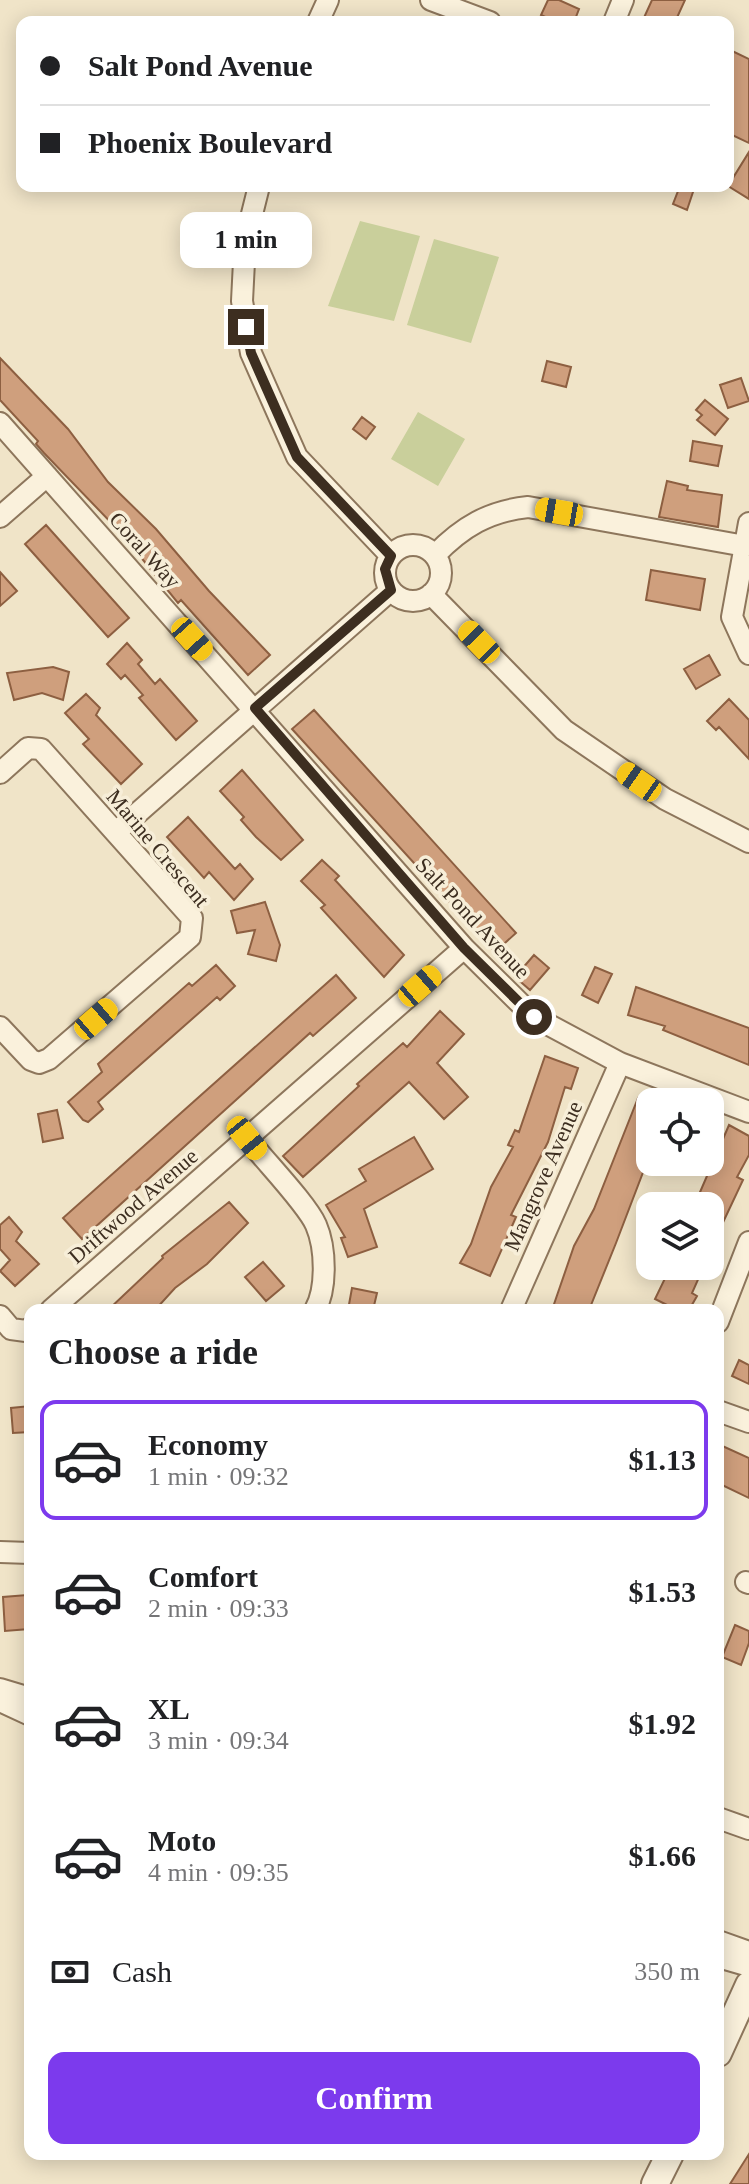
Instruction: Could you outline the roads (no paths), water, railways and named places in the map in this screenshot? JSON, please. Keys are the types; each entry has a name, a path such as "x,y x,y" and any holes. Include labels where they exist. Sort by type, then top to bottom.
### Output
{"street":[{"path":"431,0 474,16"},
{"path":"258,192 245,242 242,301 251,353 297,457 391,556"},
{"name":"Coral Way","path":"0,423 255,708"},
{"path":"0,517 47,476"},
{"path":"435,555 474,521 502,510 528,507 745,546"},
{"path":"749,523 732,617 749,654"},
{"path":"412,545 435,555 441,571 431,594 410,601 391,590 385,569 391,556 412,545"},
{"path":"116,832 391,590"},
{"path":"431,594 564,730 665,799 749,842"},
{"name":"Salt Pond Avenue","path":"255,708 464,948 534,1017 620,1063 749,1112"},
{"name":"Marine Crescent","path":"0,773 28,748 41,749 192,918 190,937 49,1059 39,1063 31,1060 0,1027"},
{"name":"Driftwood Avenue","path":"58,1304 464,948"},
{"name":"Mangrove Avenue","path":"514,1304 620,1063"},
{"path":"247,1138 316,1225 323,1258 322,1299 319,1304"},
{"path":"724,1307 749,1242"},
{"path":"0,1316 11,1329 24,1331"},
{"path":"724,1413 749,1422"},
{"path":"0,1552 24,1553"},
{"path":"0,1689 24,1696"},
{"path":"0,1701 24,1712"},
{"path":"724,1820 749,1829"},
{"path":"724,1943 749,1952"},
{"path":"724,1959 749,1966"},
{"path":"724,2040 749,1985"},
{"path":"655,2184 667,2160"}]}
